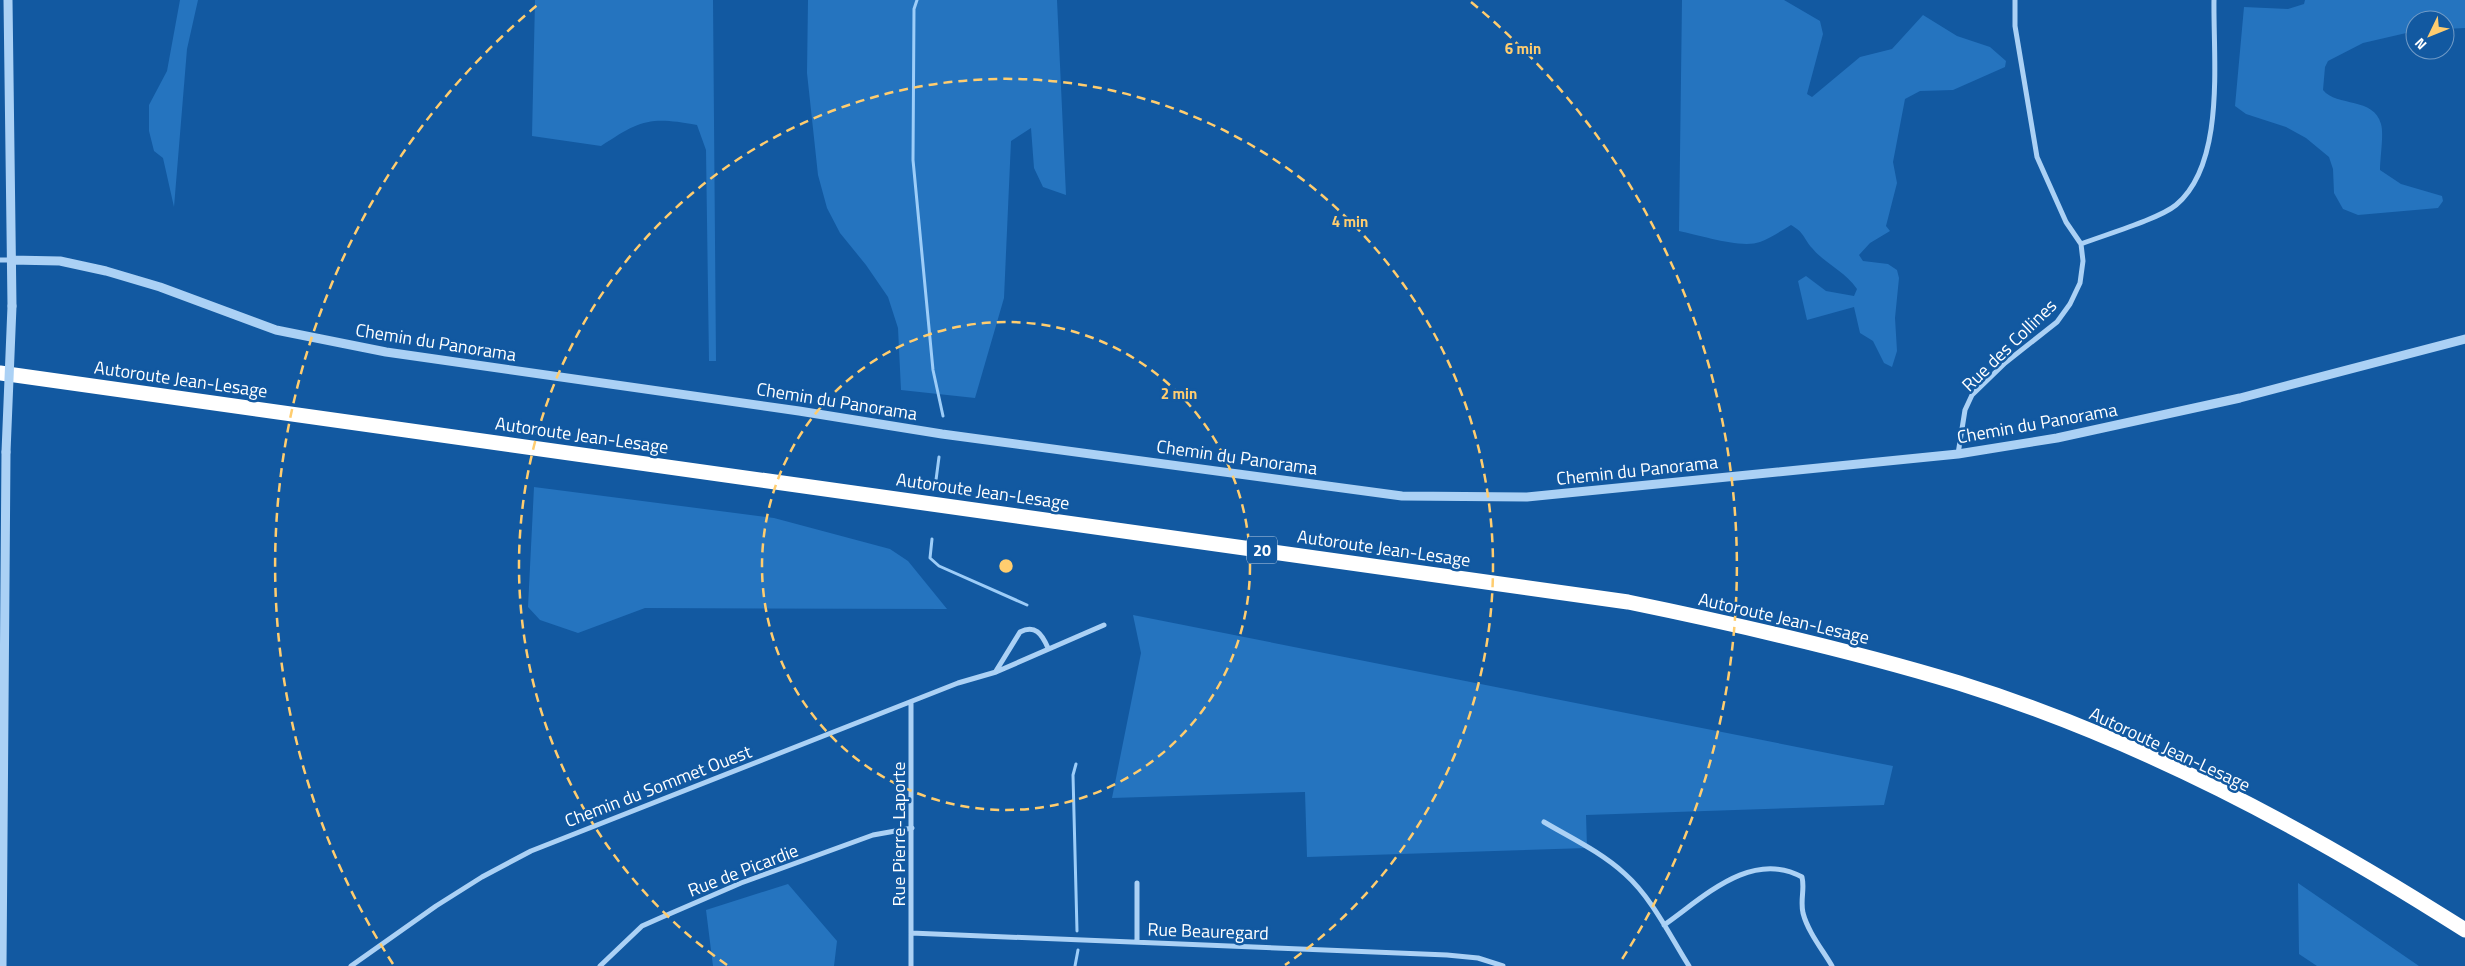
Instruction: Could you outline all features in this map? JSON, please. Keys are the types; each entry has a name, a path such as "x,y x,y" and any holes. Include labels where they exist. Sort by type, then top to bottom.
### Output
{"highway":[{"name":"Autoroute Jean-Lesage","path":"0,373 1628,602 1813,641 1961,684 2068,722 2174,768 2300,831 2400,888 2465,930"}],"street":[{"path":"2,966 6,452 12,306 8,0"},
{"path":"2015,0 2015,26 2037,158 2066,222 2081,244 2175,206 2191,190 2201,171 2212,130 2214,0"},
{"name":"Rue des Collines","path":"1958,454 1965,410 1972,395 2005,363 2057,322 2070,304 2081,276 2083,261 2081,244"},
{"path":"0,260 11,260"},
{"name":"Chemin du Panorama","path":"11,260 60,262 106,271 160,287 276,330 386,352 799,411 942,434 1402,496 1527,497 1958,454 2057,438 2240,398 2465,339"},
{"name":"Chemin du Sommet Ouest","path":"351,966 436,906 482,877 530,851 958,683 996,672 1104,625"},
{"path":"996,672 1020,632 1025,629 1033,629 1041,634 1048,648"},
{"name":"Rue Pierre-Laporte","path":"911,702 911,966"},
{"path":"1544,822 1610,860 1627,875 1664,925 1689,966"},
{"name":"Rue de Picardie","path":"600,966 642,926 660,918 741,883 873,835 912,828"},
{"path":"1664,925 1733,877 1753,870 1783,868 1802,877 1804,884 1801,894 1802,912 1808,927 1832,966"},
{"path":"1137,883 1137,942"},
{"name":"Rue Beauregard","path":"911,932 1447,955 1478,958 1503,966"}],"shaded area":[{"path":"180,0 198,0 187,49 174,207 163,158 154,151 149,131 149,105 167,71"},
{"path":"535,0 713,0 716,361 709,361 706,150 697,125 668,121 646,122 626,130 601,146 532,136"},
{"path":"808,0 1057,0 1066,195 1043,187 1034,168 1031,128 1011,141 1004,298 975,398 901,390 898,328 888,297 866,265 840,233 827,208 818,175 807,73"},
{"path":"1682,0 1784,0 1820,21 1823,34 1807,94 1812,97 1860,57 1892,49 1923,15 1957,36 1990,47 2006,61 2005,67 1953,90 1920,91 1905,99 1893,162 1897,183 1886,226 1890,231 1870,243 1859,255 1863,261 1888,264 1897,270 1899,278 1895,318 1897,351 1892,367 1884,363 1873,341 1860,333 1854,307 1807,320 1798,281 1806,276 1826,291 1854,296 1857,289 1847,277 1817,254 1796,228 1791,225 1760,242 1752,244 1720,241 1679,231"},
{"path":"2305,0 2465,0 2465,28 2455,28 2455,10 2405,10 2405,33 2363,43 2328,61 2325,67 2323,90 2337,99 2363,106 2377,115 2381,124 2382,134 2380,170 2401,184 2442,196 2443,201 2438,208 2358,215 2343,209 2334,193 2333,169 2329,157 2306,138 2286,127 2246,114 2235,106 2244,7 2288,9 2304,4"},
{"path":"534,487 774,518 890,549 908,561 947,609 645,608 578,633 540,620 528,607"},
{"path":"1133,615 1893,766 1884,805 1586,815 1587,848 1307,857 1305,792 1112,798 1141,653"},
{"path":"2298,883 2419,966 2317,966 2299,954"},
{"path":"788,884 837,941 834,966 713,966 706,910"}],"waterway":[{"path":"917,0 914,9 913,160 933,370 943,416"},
{"path":"936,480 939,457"},
{"path":"932,539 930,558 939,566 1027,605"},
{"path":"1076,764 1073,775 1077,931"},
{"path":"1075,966 1078,950"}]}
